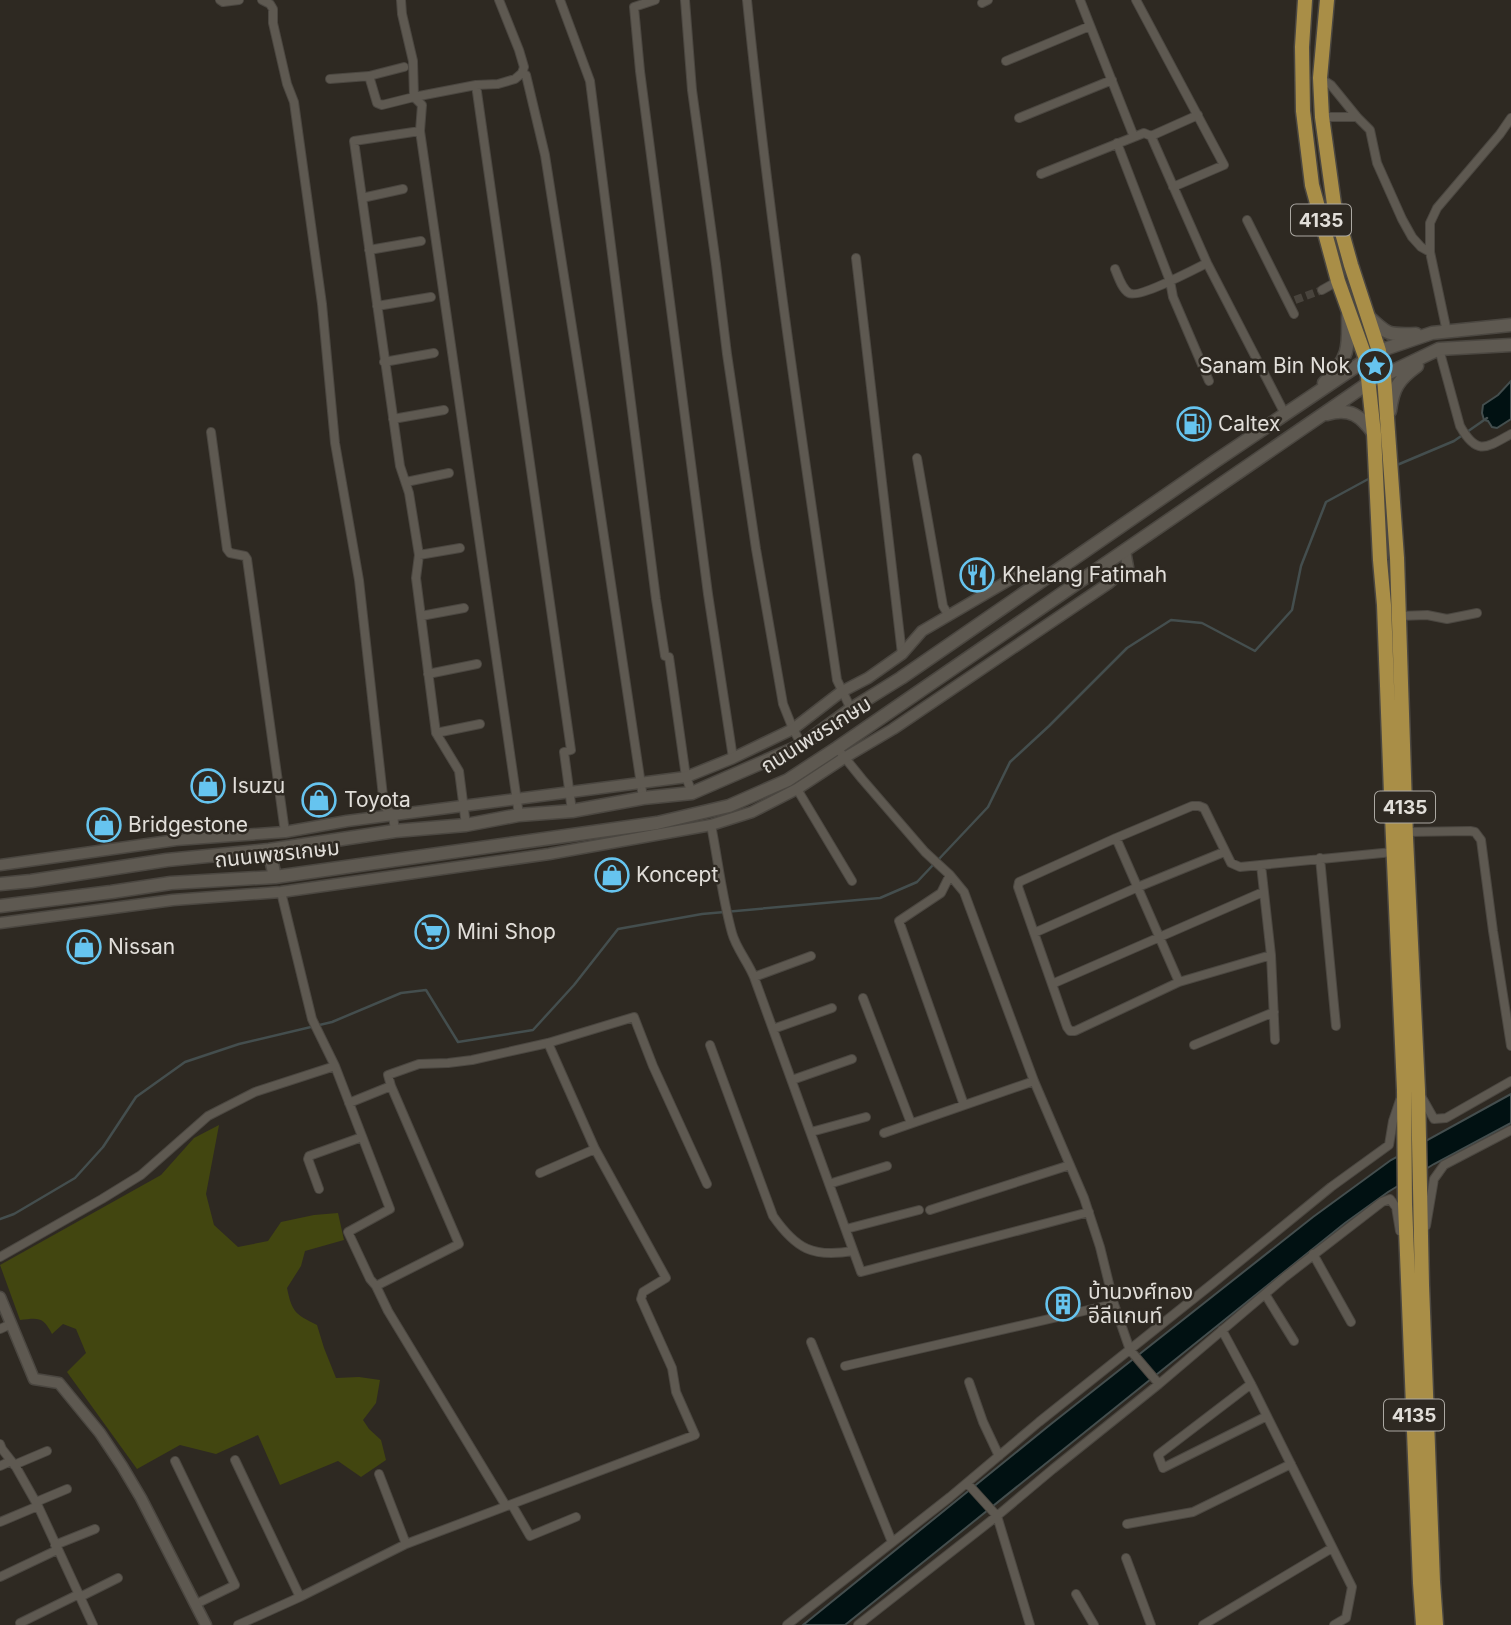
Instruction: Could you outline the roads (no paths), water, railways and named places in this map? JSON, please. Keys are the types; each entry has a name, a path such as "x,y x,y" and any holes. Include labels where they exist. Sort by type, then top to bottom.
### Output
{"main road":[{"name":"4135","path":"1305,0 1303,111 1312,185 1348,312 1384,376 1381,431 1385,501 1399,616 1406,832 1413,1204 1409,1286 1423,1625"},
{"name":"4135","path":"1327,0 1320,78 1322,117 1334,204 1367,315 1373,355 1370,383 1381,431"},
{"path":"1305,400 1345,359 1349,344 1348,312"},
{"path":"1367,315 1392,335 1432,333"},
{"name":"ถนนเพชรเกษม","path":"0,884 395,831 466,825 519,815 572,811 643,798 692,793 802,745 850,709 901,678 1373,355 1432,333 1506,325"},
{"name":"ถนนเพชรเกษม","path":"0,906 171,883 275,877 658,828 729,806 841,753 1139,541 1370,383 1439,349 1508,345"},
{"path":"1321,416 1345,411 1381,431 1401,378 1439,349"},
{"name":"4135","path":"1385,501 1380,560 1393,852 1411,1090"},
{"path":"1108,535 1125,551"},
{"path":"269,850 275,877"},
{"name":"4135","path":"1413,1204 1421,1254 1436,1625"}],"street":[{"path":"220,0 239,0"},
{"path":"262,0 273,9 284,71 294,102 322,304 335,443 359,580 383,796 385,807 393,815 395,831"},
{"path":"401,0 413,61 414,97 422,105 420,131 519,815"},
{"path":"369,76 377,103 382,105 515,79 524,67 499,0"},
{"path":"560,0 590,81 656,598 665,656 669,657 686,777 692,793"},
{"path":"655,0 634,3 640,71 708,594 733,758"},
{"path":"685,0 692,90 739,437 779,686 783,704 802,745"},
{"path":"747,0 796,400 837,680 850,709"},
{"path":"1080,0 1134,137"},
{"path":"1136,0 1224,165 1173,187"},
{"path":"1006,61 1090,26"},
{"path":"330,79 369,76 404,67"},
{"path":"522,73 526,75 545,155 643,798"},
{"path":"1320,78 1331,85 1370,130 1377,163 1402,219 1412,237 1430,252"},
{"path":"1019,118 1112,80"},
{"path":"476,85 571,751 564,752 572,811"},
{"path":"1151,136 1198,115"},
{"path":"1322,117 1357,117"},
{"path":"1447,332 1430,252 1430,223 1437,208 1511,118"},
{"path":"420,131 354,141 400,466 406,482 419,555 416,578 436,733 459,771 466,825"},
{"path":"1041,174 1144,133 1151,136 1206,263 1285,414"},
{"path":"1117,144 1170,281 1173,297 1209,381"},
{"path":"362,198 402,189"},
{"path":"1247,220 1294,314"},
{"path":"369,250 421,241"},
{"path":"856,258 902,654"},
{"path":"1115,269 1124,289 1135,295 1206,263"},
{"path":"1322,290 1338,281"},
{"path":"1284,293 1294,300"},
{"path":"377,306 431,297"},
{"path":"1439,349 1460,426 1465,435 1475,446 1484,447 1511,434"},
{"path":"384,362 434,353"},
{"path":"393,419 443,410"},
{"path":"211,432 227,549 230,553 245,556 247,559 285,832"},
{"path":"917,458 943,606 949,616"},
{"path":"406,482 449,473"},
{"path":"419,555 460,548"},
{"path":"0,865 176,840 285,832 347,821 686,777 793,729 841,692 868,678 902,654 922,631 1011,579 1023,575 1042,580"},
{"path":"421,616 464,608"},
{"path":"1399,616 1427,615 1447,619 1477,613"},
{"path":"891,662 901,678"},
{"path":"428,674 477,664"},
{"path":"436,733 480,724"},
{"path":"0,923 173,900 281,892 549,855 658,828 711,825 752,811 797,789 841,753 925,852 950,874 964,892 1034,1081 1089,1212 1114,1304 1130,1350 1159,1384"},
{"path":"797,789 852,881"},
{"path":"1271,955 1179,982 1070,1031 1018,887 1019,882 1192,806 1204,808 1224,852 1231,863 1240,866 1393,852"},
{"path":"711,825 733,936 750,965 861,1272 1089,1212"},
{"path":"1406,832 1470,831 1475,832 1481,840 1511,1046"},
{"path":"1116,838 1179,982"},
{"path":"1034,933 1224,852"},
{"path":"1320,858 1336,1026"},
{"path":"1261,864 1271,955 1275,1040"},
{"path":"950,874 941,893 899,921 964,1105"},
{"path":"281,892 312,1019 335,1066 390,1209 348,1232 370,1279 530,1536 576,1517"},
{"path":"1052,984 1263,892"},
{"path":"754,977 811,956"},
{"path":"863,998 911,1124"},
{"path":"773,1029 832,1008"},
{"path":"1194,1045 1274,1012"},
{"path":"376,1286 459,1244 388,1075 419,1064 459,1062 548,1043 634,1017 653,1066 707,1184"},
{"path":"238,1625 406,1544 695,1435 676,1392 672,1368 642,1302 643,1292 666,1278 595,1149 548,1043"},
{"path":"710,1045 773,1216 798,1243 814,1252 835,1254 853,1251"},
{"path":"792,1080 852,1059"},
{"path":"0,1257 141,1175 208,1116 255,1092 335,1066"},
{"path":"884,1133 1034,1081"},
{"path":"787,1625 967,1483 1331,1187 1390,1145 1393,1121 1411,1090 1434,1119 1446,1118 1511,1081"},
{"path":"349,1103 391,1086"},
{"path":"811,1132 866,1116"},
{"path":"1421,1254 1434,1179 1444,1165 1510,1132"},
{"path":"319,1189 309,1156 362,1137"},
{"path":"540,1173 595,1149"},
{"path":"930,1210 1070,1165"},
{"path":"829,1184 887,1166"},
{"path":"858,1625 1159,1384 1313,1254 1382,1202 1390,1199 1396,1207 1409,1286"},
{"path":"846,1230 919,1210"},
{"path":"1313,1254 1351,1322"},
{"path":"1265,1294 1294,1341"},
{"path":"0,1297 34,1379 59,1382 100,1433 141,1498 206,1625"},
{"path":"845,1366 1114,1304"},
{"path":"0,1329 11,1324"},
{"path":"1222,1330 1352,1587 1346,1618 1334,1625"},
{"path":"811,1342 892,1542"},
{"path":"969,1382 999,1457"},
{"path":"1251,1384 1158,1455 1163,1468 1267,1416"},
{"path":"0,1444 37,1504 93,1625"},
{"path":"0,1466 47,1451"},
{"path":"235,1460 300,1597"},
{"path":"175,1461 235,1585 196,1604"},
{"path":"1127,1524 1193,1512 1291,1464"},
{"path":"379,1475 406,1544"},
{"path":"967,1483 997,1516 1030,1625"},
{"path":"0,1522 67,1489"},
{"path":"0,1577 95,1529"},
{"path":"1203,1625 1332,1548"},
{"path":"1126,1558 1151,1625"},
{"path":"20,1623 118,1578"},
{"path":"1076,1594 1094,1625"}],"waterway":[{"path":"1397,465 1454,441 1487,418"},
{"path":"938,860 988,807 1010,762 1127,648 1171,620 1202,623 1255,651 1292,610 1301,566 1326,502 1372,477"},
{"path":"0,1219 14,1214 75,1178 103,1147 136,1097 185,1062 239,1044 332,1022 401,993 426,990 458,1042 533,1030 574,985 618,929 702,914 880,898 917,882 933,865"}],"tunnel":[{"path":"1295,300 1322,290"}],"place":[{"name":"Sanam Bin Nok","path":"1375,366"},
{"name":"Caltex","path":"1194,424"},
{"name":"Khelang Fatimah","path":"977,575"},
{"name":"Isuzu","path":"208,786"},
{"name":"Toyota","path":"319,800"},
{"name":"Bridgestone","path":"104,825"},
{"name":"Koncept","path":"612,875"},
{"name":"Mini Shop","path":"432,932"},
{"name":"Nissan","path":"84,947"},
{"name":"บ้านวงศ์ทอง อีลีแกนท์","path":"1063,1304"}]}
